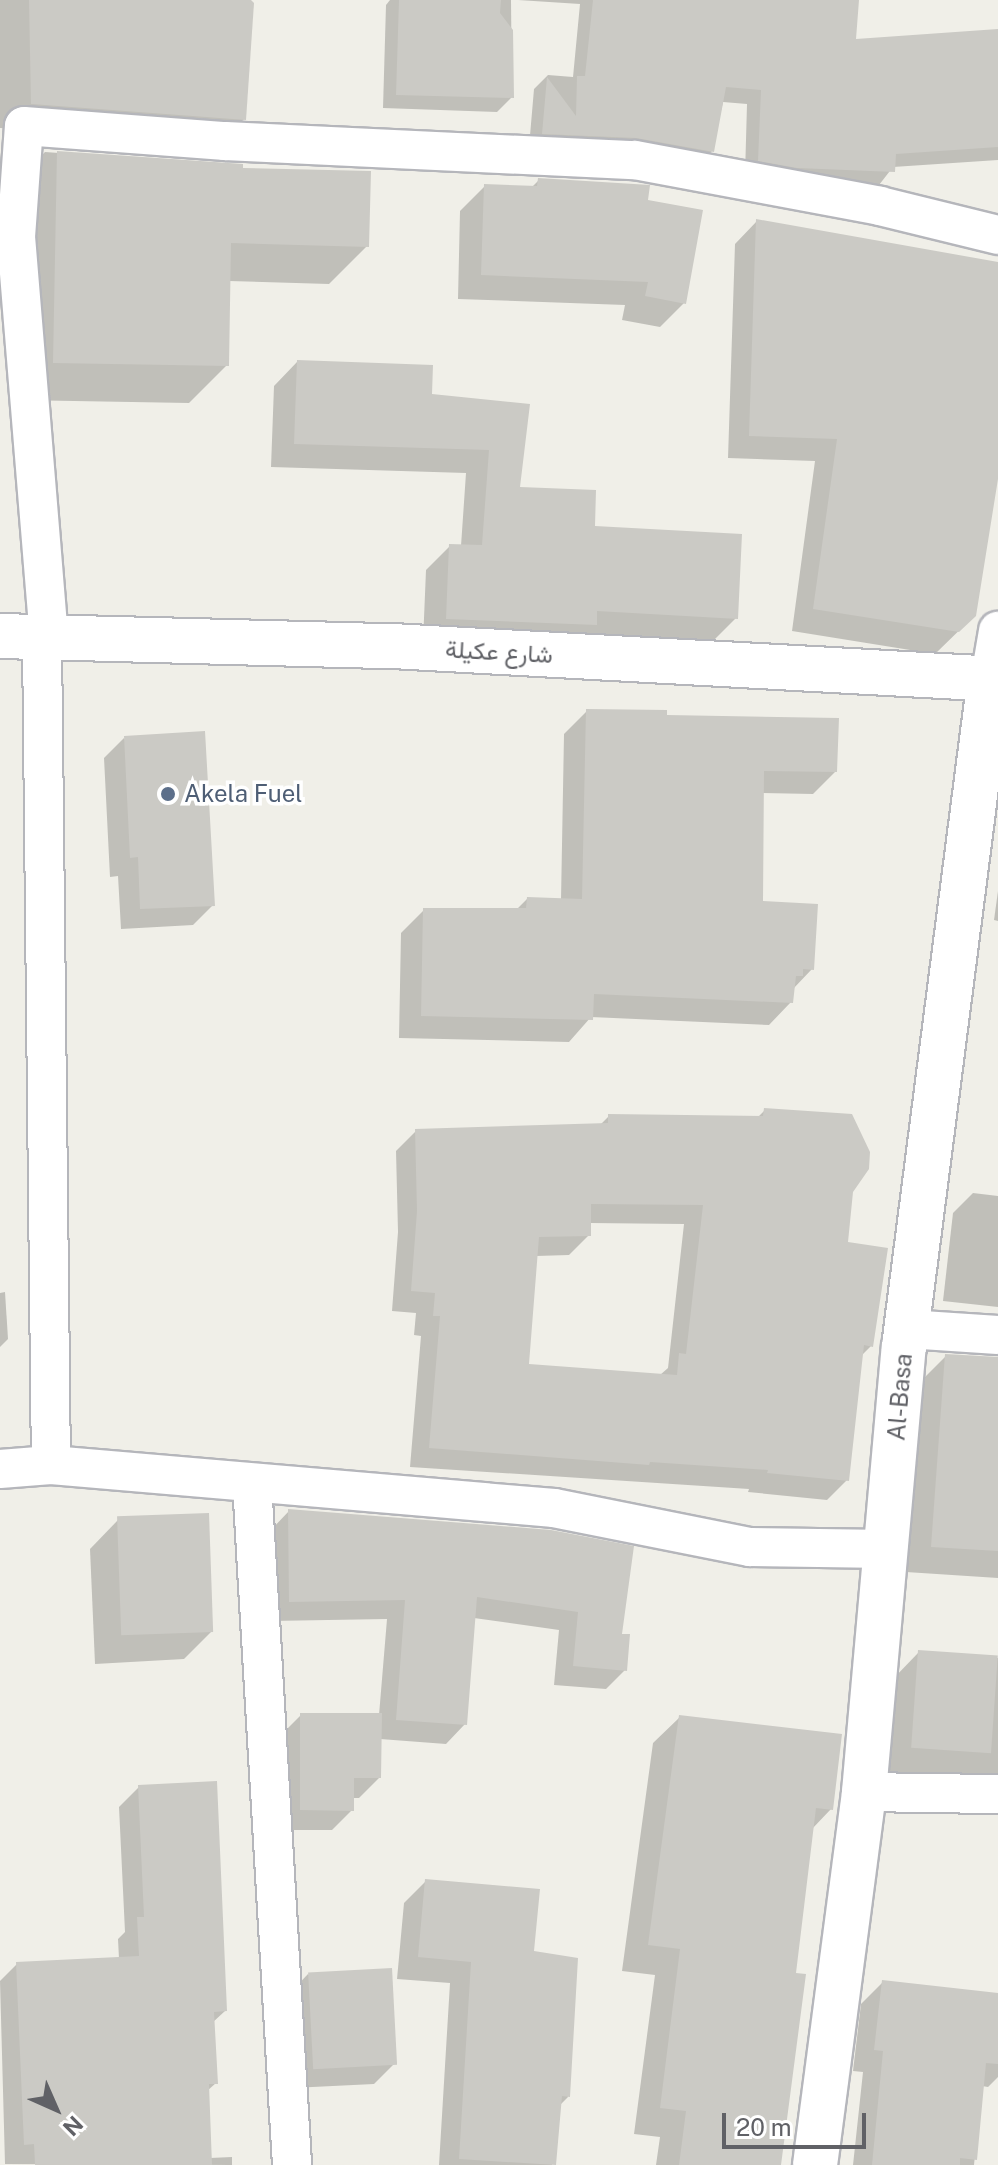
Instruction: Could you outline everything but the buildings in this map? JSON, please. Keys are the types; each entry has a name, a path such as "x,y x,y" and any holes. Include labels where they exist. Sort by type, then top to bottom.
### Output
{"street":[{"path":"51,1465 30,637 16,237 24,126 225,141 635,160 880,206 998,235"},
{"name":"Al-Basa","path":"815,2165 864,1792 907,1329 998,631"},
{"name":"شارع عكيلة","path":"30,637 392,646 994,678"},
{"path":"907,1329 998,1335"},
{"path":"0,1469 51,1465 554,1508 750,1547 887,1549"},
{"path":"252,1483 292,2165"},
{"path":"864,1792 998,1794"}],"place":[{"name":"Akela Fuel","path":"168,794"}]}
